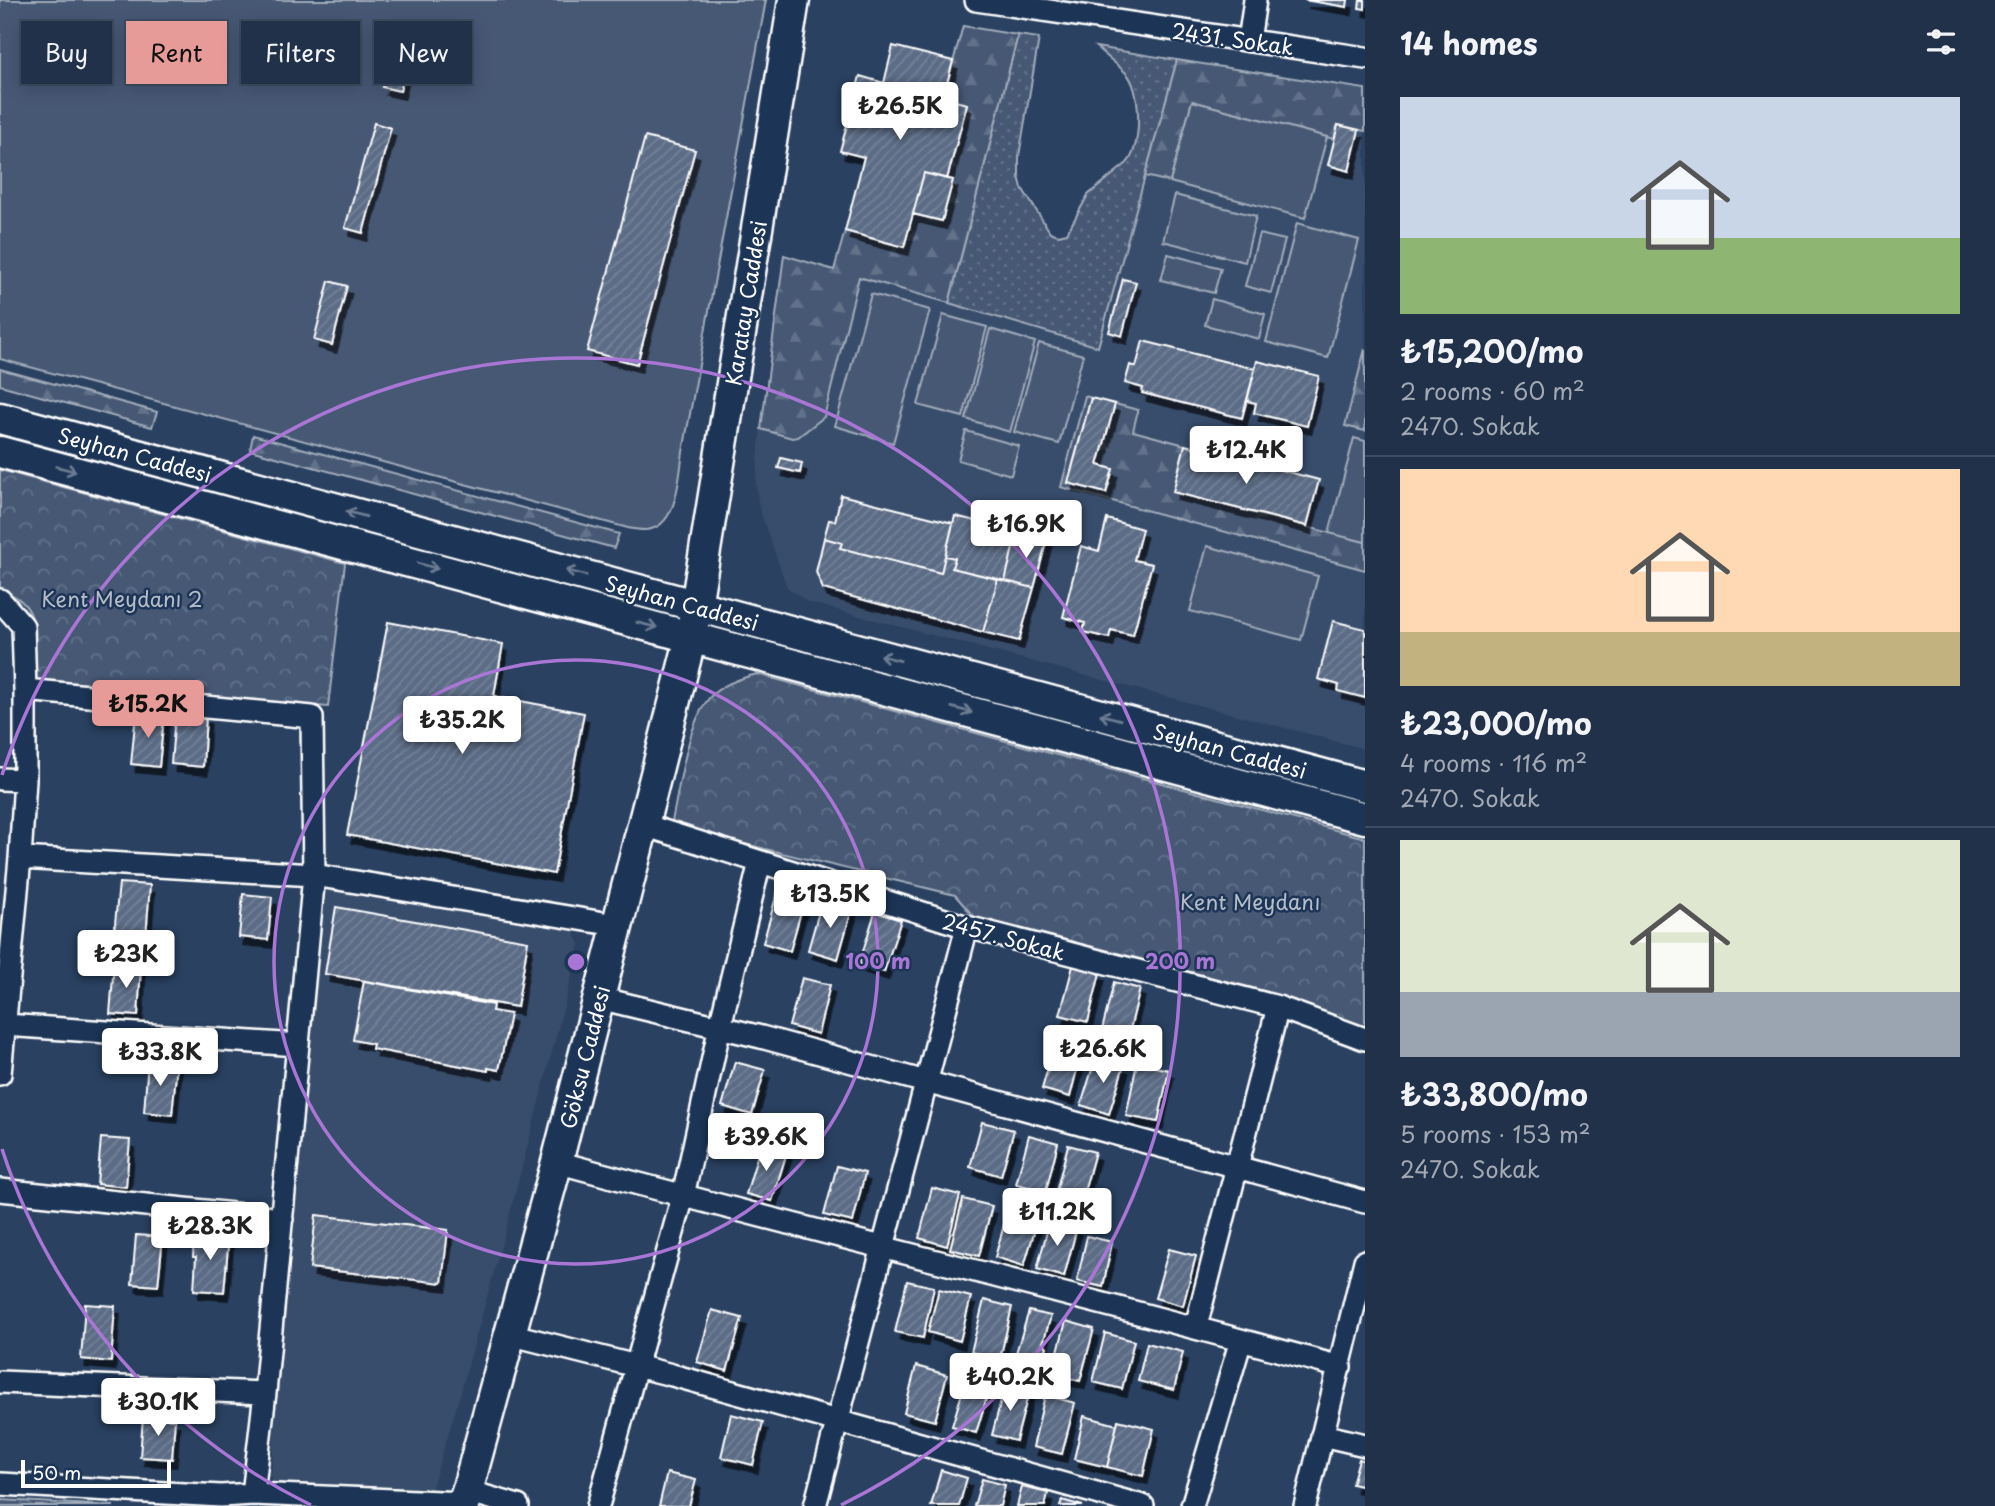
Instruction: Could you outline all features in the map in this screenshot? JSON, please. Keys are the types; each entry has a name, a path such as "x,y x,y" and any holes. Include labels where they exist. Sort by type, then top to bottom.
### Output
{"street":[{"name":"Karatay Caddesi","path":"697,606 794,0"},
{"name":"2431. Sokak","path":"976,0 1365,58"},
{"path":"1249,41 1255,0"},
{"name":"Seyhan Caddesi","path":"0,418 1365,786"},
{"name":"Seyhan Caddesi","path":"0,452 1365,818"},
{"path":"0,600 23,626 25,691 25,780 20,858 6,939 5,1025 0,1074"},
{"name":"Göksu Caddesi","path":"465,1500 600,998 697,606"},
{"path":"25,691 312,717 314,875 253,1494"},
{"path":"0,779 25,780"},
{"name":"2457. Sokak","path":"644,825 967,927 1278,1007 1365,1039"},
{"path":"20,858 314,875 616,925"},
{"path":"598,1506 683,1196 720,1026 760,862"},
{"path":"815,1506 967,927"},
{"path":"600,998 720,1026 1365,1202"},
{"path":"1196,1326 1278,1007"},
{"path":"5,1025 298,1045"},
{"path":"557,1162 882,1248 1196,1326 1340,1367"},
{"path":"0,1190 282,1219"},
{"path":"1305,1506 1364,1266"},
{"path":"509,1334 636,1365 1143,1506"},
{"path":"1192,1506 1241,1340"},
{"path":"0,1382 265,1393"},
{"path":"1322,1435 1365,1445"},
{"path":"0,1484 220,1501 253,1494 465,1500 518,1506"}],"shaded area":[{"path":"1177,60 1365,89 1365,749 807,602 787,587 759,508 756,484 760,437 784,255 1098,347"},
{"path":"327,886 572,929 580,944 509,1217 430,1494 270,1488 295,1187"}],"green space":[{"path":"0,0 766,0 678,487 670,511 656,527 645,530 628,528 0,359"},
{"path":"963,26 1018,35 949,303 859,277 824,417 798,437 792,438 761,429 784,255 834,270 845,231 904,247 913,214 942,221 947,179 967,105 943,98"},
{"path":"1018,35 1039,38 1019,156 1019,176 1022,188 1050,232 1058,235 1067,233 1088,195 1127,163 1135,144 1138,118 1131,81 1123,70 1096,47 1177,60 1098,347 949,303"},
{"path":"1177,60 1365,89 1365,131 1338,125 1334,139 1192,101 1170,182 1145,176"},
{"path":"1192,101 1327,137 1305,218 1170,182"},
{"path":"1175,195 1256,216 1245,262 1163,241"},
{"path":"1297,223 1359,240 1328,358 1266,342"},
{"path":"1259,234 1285,240 1271,293 1245,286"},
{"path":"1168,254 1221,268 1214,293 1161,280"},
{"path":"871,294 930,310 893,443 835,426"},
{"path":"1212,299 1265,314 1259,339 1205,325"},
{"path":"943,315 987,327 963,417 918,405"},
{"path":"990,329 1035,342 1010,432 966,419"},
{"path":"1039,343 1083,355 1059,444 1014,432"},
{"path":"1365,349 1365,431 1345,426"},
{"path":"0,369 157,412 152,427 0,385"},
{"path":"1085,396 1091,398 1068,482 1107,493 1113,469 1098,465 1115,404 1138,410 1133,431 1185,445 1173,492 1365,542 1365,570 1061,487"},
{"path":"966,431 1019,446 1011,475 958,460"},
{"path":"0,433 669,612 668,619 0,439"},
{"path":"253,435 619,534 614,548 250,450"},
{"path":"1354,438 1365,441 1365,542 1329,533"},
{"name":"Kent Meydanı 2","path":"0,470 345,563 328,707 33,683 35,640 31,615 25,604 15,596 0,591"},
{"path":"1207,546 1318,576 1301,640 1190,611"},
{"path":"746,633 1365,798 1365,804 744,639"},
{"name":"Kent Meydanı","path":"757,674 1365,838 1365,1027 975,918 955,895 671,826 690,737 704,705 723,687"},
{"path":"0,1500 114,1506 0,1506"}],"building":[{"path":"1304,0 1348,0 1347,7"},
{"path":"1360,0 1365,0 1365,9 1359,8"},
{"path":"893,46 953,61 943,98 967,104 947,179 924,173 904,247 845,231 864,157 840,151 860,76 884,83"},
{"path":"383,84 402,84 400,91 382,87"},
{"path":"374,123 391,128 363,233 345,228"},
{"path":"1338,125 1359,130 1349,171 1328,165"},
{"path":"645,137 695,150 637,364 587,351"},
{"path":"924,173 953,180 942,221 913,214"},
{"path":"1123,279 1136,282 1122,336 1109,332"},
{"path":"329,281 347,286 332,345 314,340"},
{"path":"1143,341 1255,369 1242,418 1142,393 1143,388 1125,383 1130,365 1136,367"},
{"path":"1257,361 1319,376 1307,426 1254,413 1256,403 1247,401"},
{"path":"1091,398 1115,404 1098,465 1113,469 1106,493 1068,483"},
{"path":"1185,445 1319,480 1307,526 1173,492"},
{"path":"781,458 802,463 800,473 778,468"},
{"path":"841,495 953,523 941,573 840,548 842,543 824,538 829,520 835,521"},
{"path":"955,516 1017,531 1005,581 952,568 955,558 945,556"},
{"path":"1107,519 1142,529 1134,560 1152,564 1133,635 1111,630 1109,638 1083,632 1085,623 1063,617 1081,546 1099,551"},
{"path":"1017,531 1047,539 1034,588 1005,581"},
{"path":"824,538 842,543 840,548 941,573 945,556 955,558 952,568 998,579 983,632 823,589 816,572"},
{"path":"998,579 1034,588 1019,641 983,632"},
{"path":"1333,621 1365,629 1365,698 1338,691 1339,685 1318,679"},
{"path":"388,622 503,644 494,696 584,713 554,874 347,835"},
{"path":"136,713 164,716 159,767 131,764"},
{"path":"175,714 206,716 203,767 171,764"},
{"path":"119,883 150,885 146,937 114,934"},
{"path":"778,890 805,897 790,951 763,943"},
{"path":"243,894 272,897 268,940 239,937"},
{"path":"822,901 852,909 838,959 808,950"},
{"path":"336,907 528,941 517,1007 325,974"},
{"path":"875,912 901,920 884,972 859,964"},
{"path":"114,964 141,966 138,1016 110,1014"},
{"path":"1073,966 1100,973 1088,1022 1060,1015"},
{"path":"802,978 830,985 818,1034 789,1026"},
{"path":"364,981 493,1005 492,1011 510,1014 499,1070 488,1068 488,1071 372,1049 373,1044 353,1040"},
{"path":"1114,982 1140,989 1128,1037 1102,1030"},
{"path":"1055,1043 1082,1050 1070,1097 1042,1089"},
{"path":"1096,1057 1124,1065 1109,1114 1081,1105"},
{"path":"148,1061 177,1064 172,1115 144,1112"},
{"path":"735,1062 765,1070 752,1115 722,1106"},
{"path":"1137,1063 1169,1070 1158,1122 1126,1116"},
{"path":"982,1122 1014,1130 1001,1176 970,1167"},
{"path":"1029,1135 1058,1143 1046,1191 1016,1184"},
{"path":"101,1138 130,1140 126,1187 97,1184"},
{"path":"761,1144 787,1152 772,1201 746,1194"},
{"path":"1068,1145 1095,1152 1081,1203 1055,1196"},
{"path":"837,1166 865,1173 853,1222 824,1215"},
{"path":"932,1188 960,1195 947,1246 919,1238"},
{"path":"963,1199 992,1206 979,1256 950,1249"},
{"path":"1009,1207 1039,1216 1024,1266 995,1257"},
{"path":"316,1215 448,1230 442,1283 310,1268"},
{"path":"1050,1220 1077,1227 1064,1277 1037,1269"},
{"path":"194,1233 229,1236 224,1292 194,1290"},
{"path":"136,1235 163,1237 158,1286 132,1284"},
{"path":"1087,1236 1112,1242 1103,1287 1077,1281"},
{"path":"1169,1249 1196,1256 1183,1306 1155,1298"},
{"path":"907,1281 934,1287 923,1338 895,1332"},
{"path":"939,1289 971,1297 960,1341 928,1332"},
{"path":"984,1300 1012,1307 1000,1359 971,1352"},
{"path":"85,1304 115,1306 111,1362 81,1359"},
{"path":"712,1310 742,1318 727,1371 697,1362"},
{"path":"1029,1311 1051,1316 1043,1343 1047,1347 1041,1364 1015,1356"},
{"path":"1066,1321 1094,1329 1080,1381 1052,1374"},
{"path":"1105,1333 1134,1341 1122,1389 1093,1382"},
{"path":"1147,1343 1183,1352 1174,1390 1138,1381"},
{"path":"916,1366 947,1375 935,1421 904,1413"},
{"path":"965,1383 989,1390 976,1433 952,1426"},
{"path":"1005,1385 1029,1391 1016,1441 992,1435"},
{"path":"1045,1395 1075,1403 1062,1454 1033,1447"},
{"path":"731,1414 763,1422 753,1465 721,1457"},
{"path":"1084,1416 1117,1425 1107,1467 1074,1459"},
{"path":"143,1417 175,1419 172,1459 140,1457"},
{"path":"1118,1420 1154,1429 1143,1476 1107,1467"},
{"path":"1359,1459 1365,1461 1365,1487 1352,1484"},
{"path":"941,1470 967,1478 959,1506 931,1506"},
{"path":"667,1473 696,1480 689,1506 659,1506"},
{"path":"982,1479 1005,1485 1000,1506 974,1506"},
{"path":"1022,1487 1048,1493 1045,1506 1017,1506"},
{"path":"1062,1500 1083,1506 1060,1506"}]}
